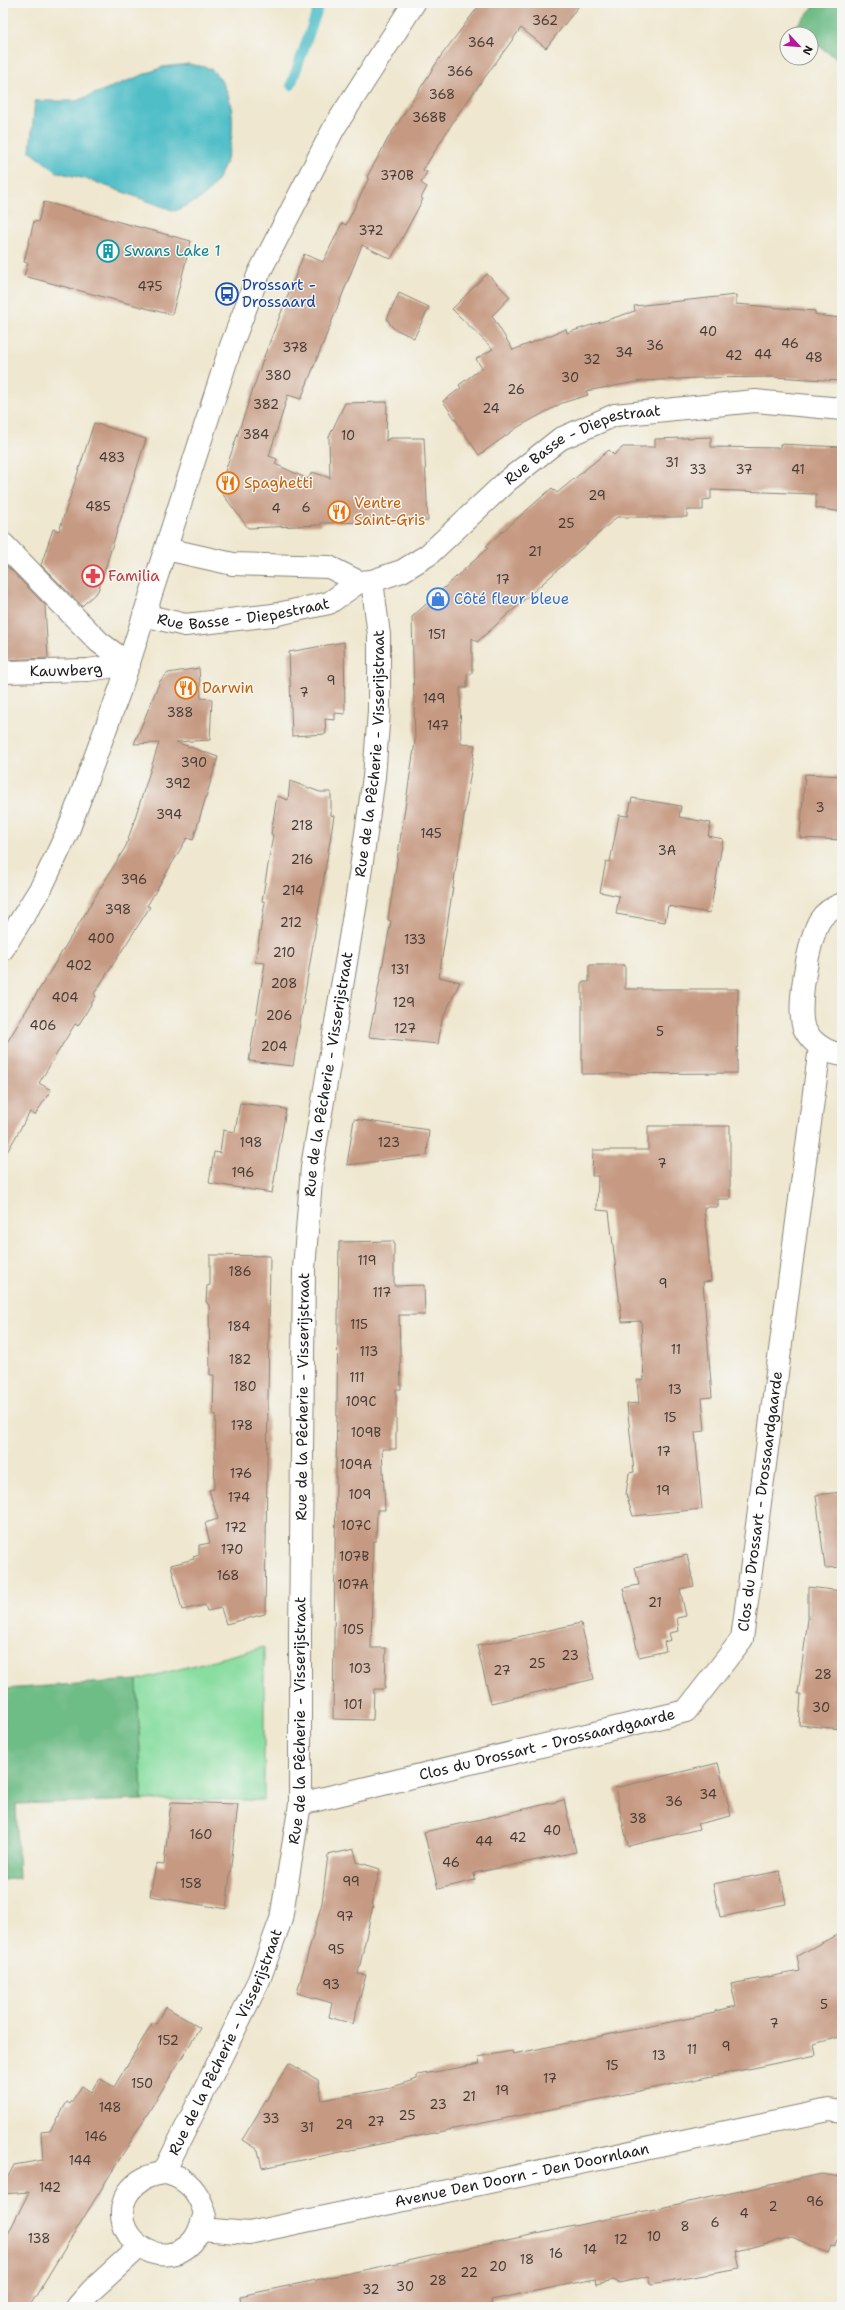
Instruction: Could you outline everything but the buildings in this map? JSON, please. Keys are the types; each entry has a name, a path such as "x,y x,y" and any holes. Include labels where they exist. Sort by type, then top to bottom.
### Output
{"street":[{"path":"3,949 42,886 68,831 129,664 231,346 259,273 334,128 414,3"},
{"name":"Rue Basse - Diepestraat","path":"144,615 186,625 273,615 329,603 366,582 402,571 428,555 507,481 560,439 616,415 755,401 842,409"},
{"path":"3,544 99,642 129,664"},
{"path":"166,549 234,564 329,567 366,582"},
{"name":"Rue de la Pêcherie - Visserijstraat","path":"181,2178 164,2172 259,1980 271,1949 281,1919 300,1804 300,1634 304,1269 312,1167 358,896 374,777 379,711 379,635 366,582"},
{"name":"Kauwberg","path":"3,672 88,670 129,664"},
{"path":"842,904 834,907 824,916 812,934 800,1009 805,1030 820,1047 832,1053 842,1055"},
{"name":"Clos du Drossart - Drossaardgaarde","path":"300,1804 686,1710 742,1639 820,1047"},
{"name":"Avenue Den Doorn - Den Doornlaan","path":"200,2229 249,2233 829,2110 842,2112"},
{"name":"Rue de la Pêcherie - Visserijstraat","path":"167,2173 181,2178 193,2187 200,2199 205,2213 200,2229 193,2241 188,2245 169,2254 152,2253 140,2248 130,2238 124,2226 122,2213 125,2199 132,2187 144,2178 153,2174 167,2173"},
{"path":"77,2307 92,2290 140,2248"}],"green space":[{"path":"817,3 842,3 842,63 819,46 819,26 796,26"},
{"path":"264,1647 264,1800 142,1800 137,1680"},
{"path":"137,1680 142,1800 16,1804 19,1878 3,1880 3,1689"}],"water":[{"path":"189,64 212,70 222,82 229,97 232,113 230,148 225,164 218,179 209,191 198,200 175,211 90,180 57,172 30,151 35,101 76,101 163,67"}],"waterway":[{"path":"291,85 320,3"}],"place":[{"name":"Swans Lake 1","path":"108,251"},
{"name":"Drossart - Drossaard","path":"227,294"},
{"name":"Spaghetti","path":"228,483"},
{"name":"Ventre Saint-Gris","path":"339,512"},
{"name":"Familia","path":"93,576"},
{"name":"Côté fleur bleue","path":"438,599"},
{"name":"Darwin","path":"186,688"}]}
